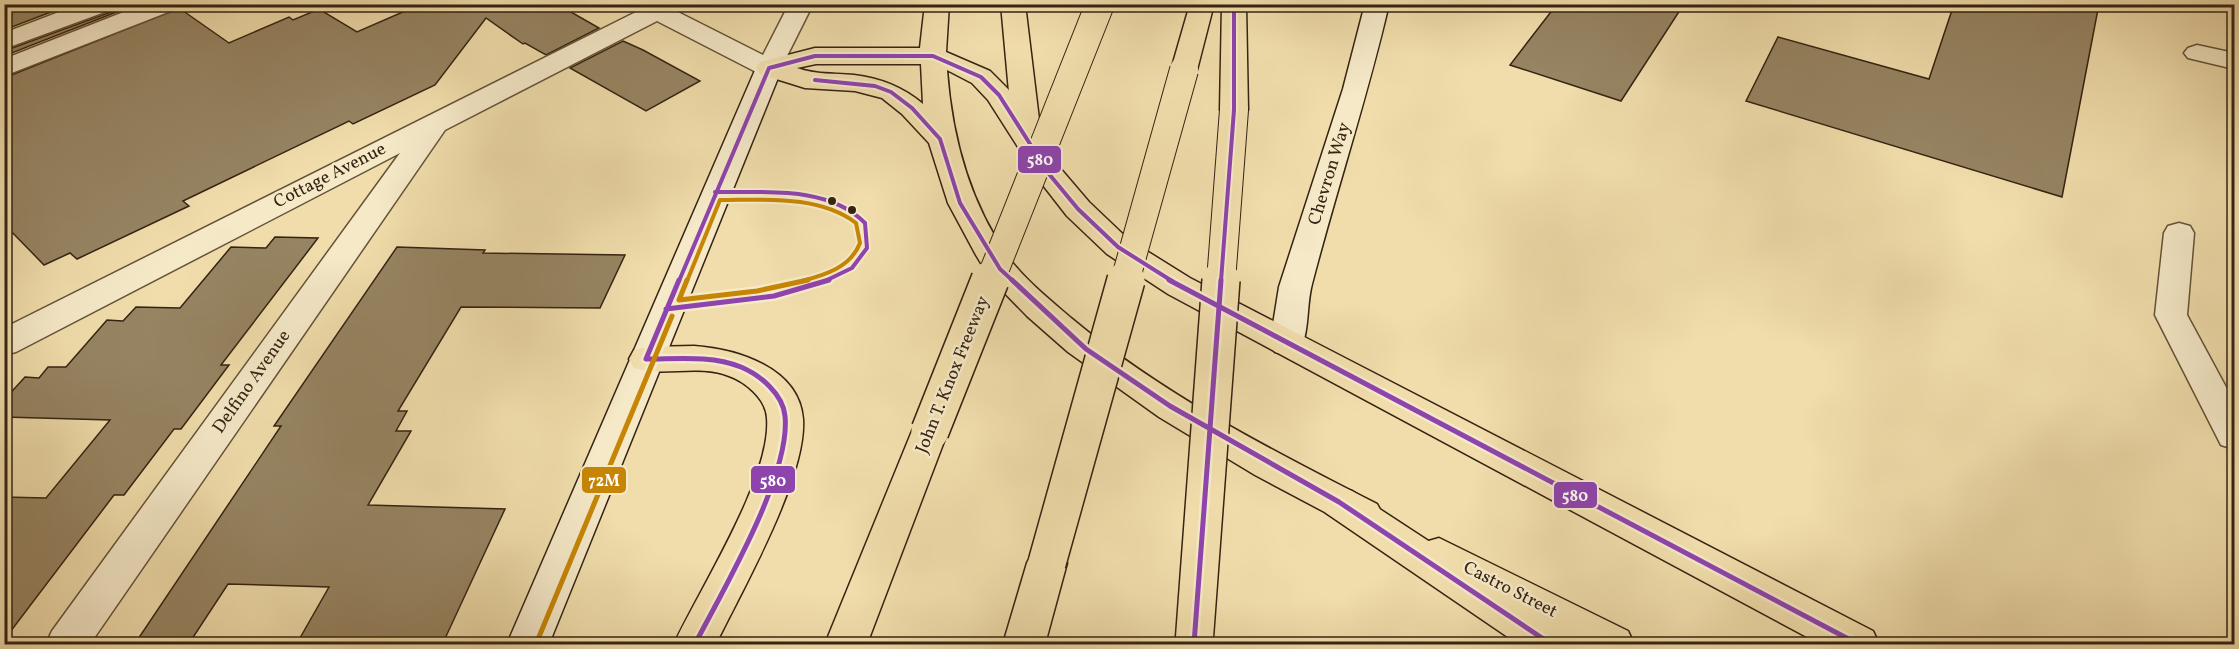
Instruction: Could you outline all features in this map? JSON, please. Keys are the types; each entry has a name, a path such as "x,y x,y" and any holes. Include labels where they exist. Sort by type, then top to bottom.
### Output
{"main road":[{"path":"937,4 933,23 933,56 940,139"},
{"path":"1013,4 1027,136"},
{"name":"John T. Knox Freeway","path":"846,645 1100,4"},
{"path":"1024,645 1202,4"},
{"path":"1194,645 1234,110 1234,4"},
{"path":"769,68 815,56 933,56 981,77 999,95 1049,174 1078,209 1118,247 1179,286 1858,645"},
{"name":"Castro Street","path":"769,68 805,80 856,83 891,92 912,108 940,139 960,203 1000,269 1086,349 1170,406 1339,502 1612,645"},
{"path":"646,359 715,359 742,368 761,380 777,395 785,417 784,447 771,487 695,645"},
{"path":"1339,502 1551,645"}],"street":[{"path":"4,42 104,4"},
{"path":"4,68 167,4"},
{"path":"528,645 769,68 801,4"},
{"name":"Chevron Way","path":"1287,343 1294,287 1353,100 1377,4"},
{"name":"Castro Street","path":"649,8 769,68"},
{"name":"Cottage Avenue","path":"10,331 438,120 649,8"},
{"path":"2197,53 2235,62"},
{"name":"Delfino Avenue","path":"67,645 438,120"},
{"path":"2179,233 2170,315 2235,435"}],"building":[{"path":"4,4 72,4 4,30"},
{"path":"118,4 137,4 4,56 4,51 114,11"},
{"path":"421,4 557,4 599,28 546,55 523,44 486,18 435,85 353,124 349,121 183,201 189,206 77,259 70,253 44,265 4,224 4,78 179,8 229,43 289,17 293,20 319,9 357,32"},
{"path":"1557,4 1684,4 1621,101 1510,65"},
{"path":"1954,4 2099,4 2062,197 1746,101 1778,37 1929,79"},
{"path":"623,41 700,81 646,111 570,68"},
{"path":"275,237 318,238 221,365 229,365 181,429 174,429 124,495 114,495 4,640 4,497 46,498 110,420 4,417 4,400 25,377 39,378 48,367 66,367 107,320 123,321 136,307 180,308 231,247 266,248"},
{"path":"397,247 485,250 483,253 625,255 600,308 461,307 398,411 407,411 396,431 411,431 368,505 505,509 442,645 296,645 329,587 228,584 188,645 134,645 281,426 274,426"}],"transit line":[{"name":"580","path":"1194,644 1234,110 1234,4"},
{"name":"580","path":"769,68 815,56 933,56 981,77 999,95 1049,174 1078,209 1118,247 1179,286 1858,644"},
{"name":"580","path":"695,644 736,564 766,498 784,439 785,416 775,393 763,380 741,367 706,359 646,359 769,68"},
{"name":"580","path":"815,80 875,86 891,92 912,108 940,139 960,203 1000,269 1086,349 1170,406 1339,502 1551,644"},
{"name":"580","path":"666,309 774,296 816,285 852,268 867,248 865,223 852,210 832,201 781,193 715,192"},
{"name":"72M","path":"720,200 778,201 824,207 843,213 856,223 861,237 860,243 847,262 814,278 776,288 679,300 720,200"},
{"name":"72M","path":"536,644 672,316"}]}
